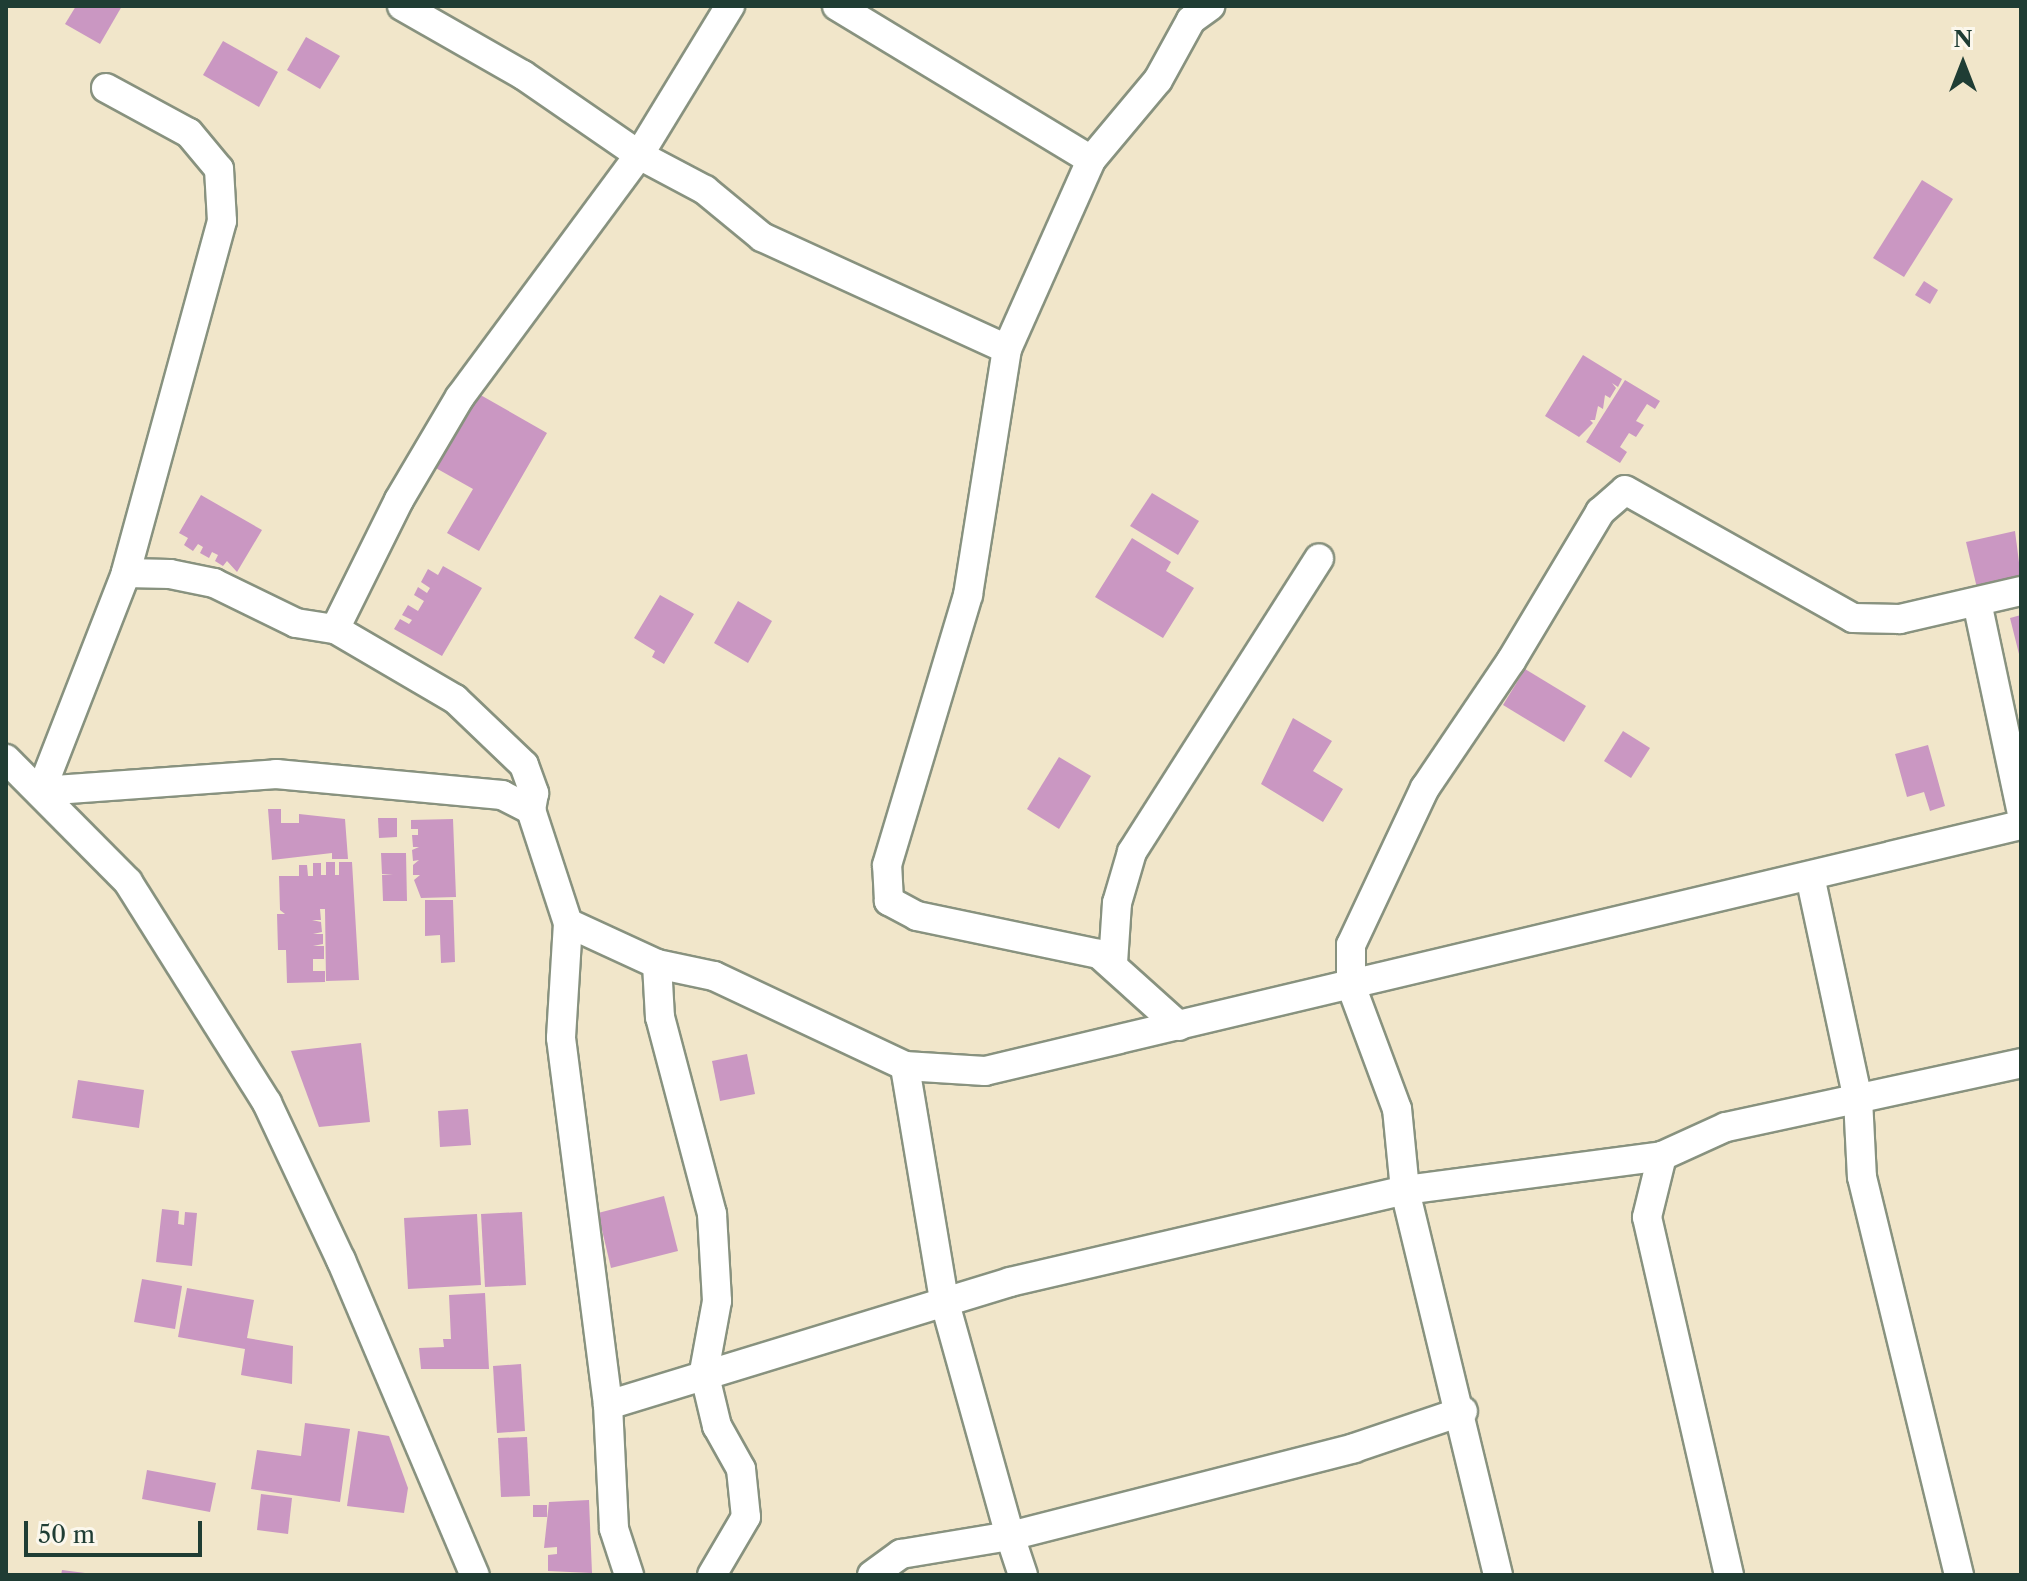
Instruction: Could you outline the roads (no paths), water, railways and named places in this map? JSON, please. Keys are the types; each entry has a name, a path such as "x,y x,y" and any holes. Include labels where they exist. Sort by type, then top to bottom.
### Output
{"street":[{"path":"402,6 523,75 639,155 705,190 762,237 1007,349"},
{"path":"335,629 399,500 460,397 639,155 730,6"},
{"path":"837,6 1091,160"},
{"path":"1179,1026 1113,963 1099,954 917,916 889,901 887,865 968,595 1007,349 1091,160 1158,80 1191,20 1210,6"},
{"path":"41,791 126,573 222,221 219,169 189,133 106,88"},
{"path":"1498,1575 1463,1411 1405,1190 1397,1109 1351,985 1351,945 1425,788 1511,661 1600,512 1625,490 1853,618 1900,619 2021,591"},
{"path":"1113,963 1117,903 1132,852 1319,559"},
{"path":"126,573 170,574 214,583 296,623 335,629 455,699 524,765 534,793 531,810 568,923 561,1038 608,1405 614,1529 629,1575"},
{"path":"1977,602 2021,809"},
{"path":"6,759 128,882 267,1103 341,1260 475,1575"},
{"path":"41,791 276,774 502,795 531,810"},
{"path":"568,923 657,964 714,976 905,1066 985,1071 2021,825"},
{"path":"1810,876 1858,1099 1862,1177 1959,1575"},
{"path":"657,964 660,1017 712,1214 717,1301 704,1372 717,1426 741,1469 746,1517 712,1575"},
{"path":"608,1405 704,1372 868,1330 944,1300 1405,1190 1662,1156 1726,1127 2021,1063"},
{"path":"905,1066 944,1300 1023,1575"},
{"path":"1662,1156 1647,1217 1729,1575"},
{"path":"872,1575 901,1554 1010,1536 1354,1448 1463,1411"}]}
